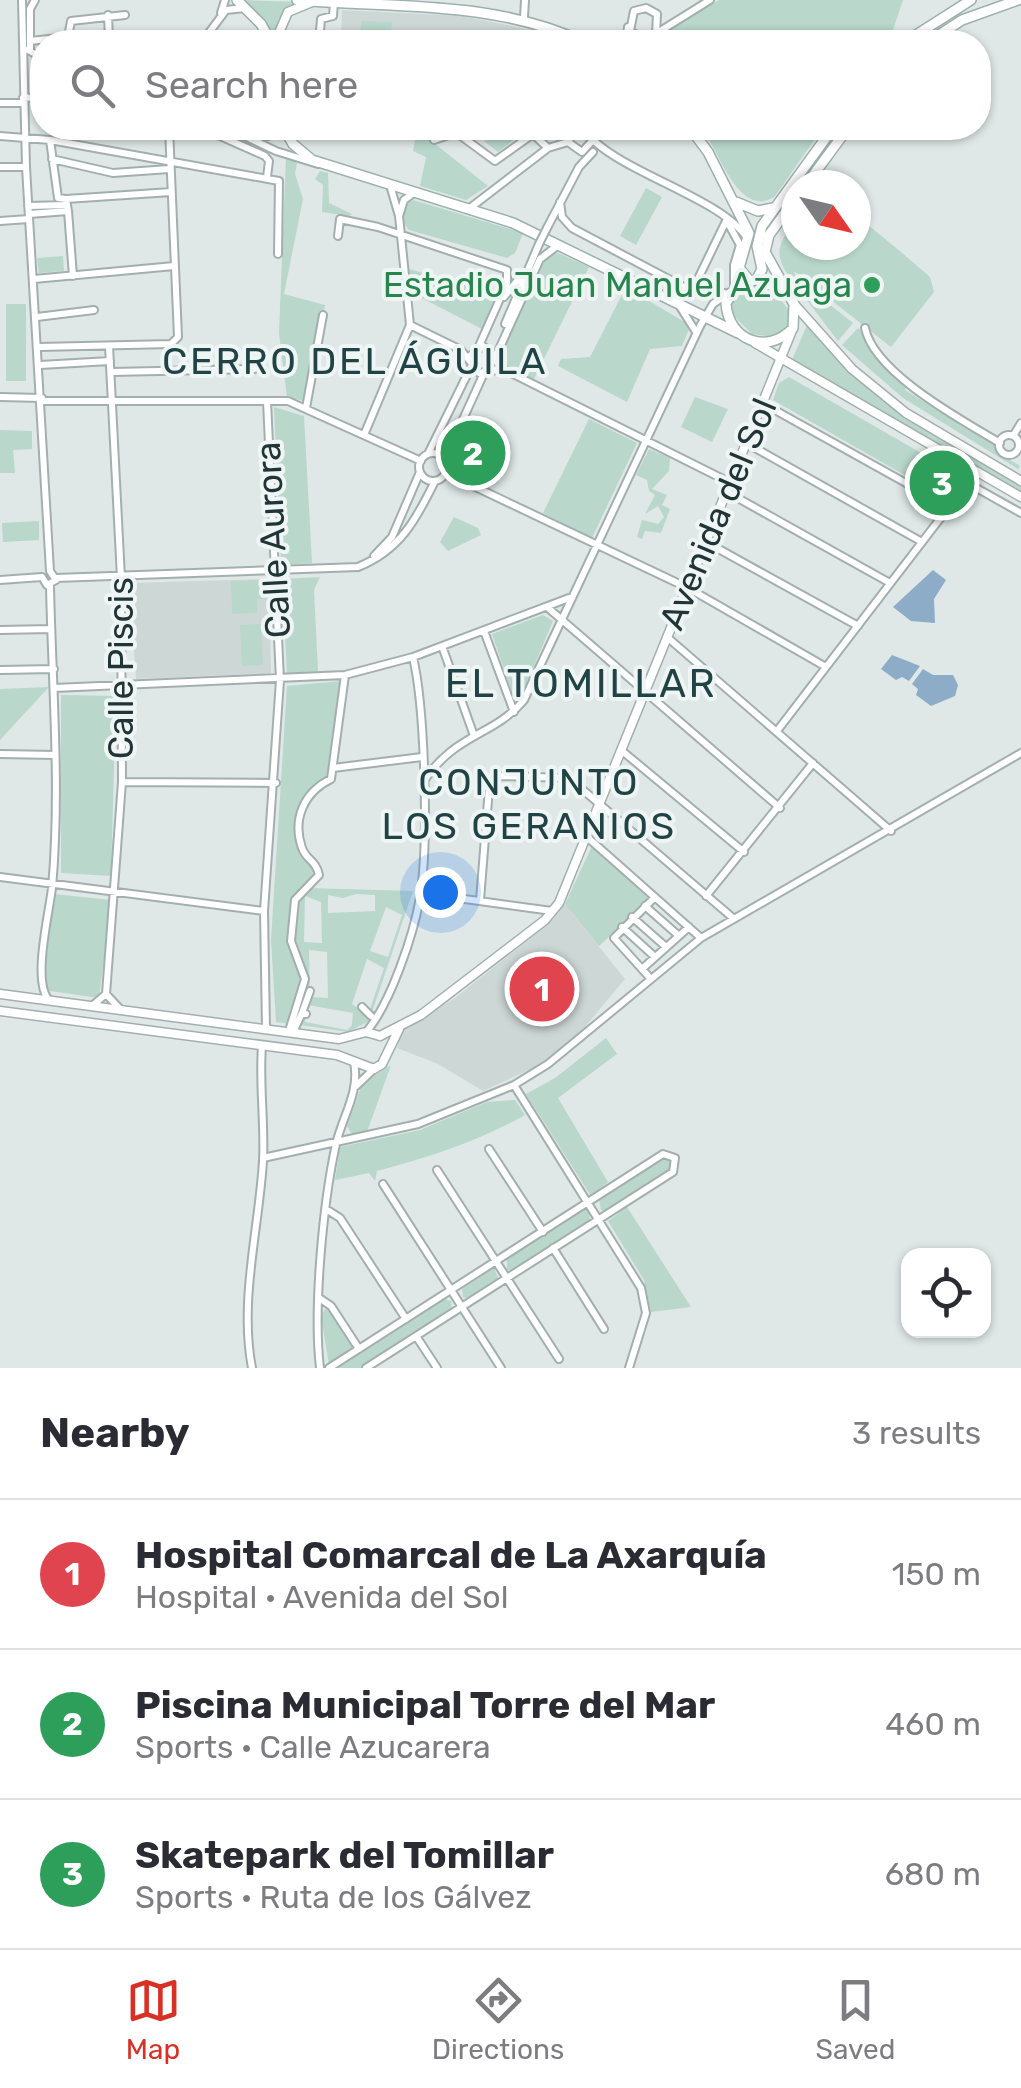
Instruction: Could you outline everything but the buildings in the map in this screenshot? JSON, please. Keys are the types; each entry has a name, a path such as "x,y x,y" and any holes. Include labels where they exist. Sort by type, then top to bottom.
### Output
{"main road":[{"path":"237,0 264,30"},
{"path":"297,0 524,17 555,30"},
{"path":"924,30 971,0"},
{"path":"947,30 962,20 1018,0"},
{"path":"292,140 298,150 320,164 469,208 562,245 754,343 777,341 793,328 794,304 766,258 766,246 781,222"},
{"path":"698,140 736,201 749,233 749,244 739,268 753,280 785,292"},
{"path":"803,170 825,140"},
{"path":"817,170 839,140"},
{"path":"736,201 764,212 781,200"},
{"path":"738,333 726,312 732,290 753,280 762,269 758,236 781,201"}],"street":[{"path":"22,0 26,167 50,571 56,578 345,568 374,561 398,544 414,525 435,481 446,473"},
{"path":"26,49 30,40 30,8 36,0"},
{"path":"210,30 226,10 227,0"},
{"path":"218,19 227,0"},
{"path":"524,17 525,0"},
{"path":"628,30 630,0"},
{"path":"638,0 668,21 680,18"},
{"path":"661,30 710,0"},
{"path":"277,30 288,12 315,2"},
{"path":"320,30 321,18 332,16 339,2"},
{"path":"226,10 247,8"},
{"path":"630,16 640,8 654,12"},
{"path":"651,30 654,12"},
{"path":"108,15 109,30"},
{"path":"69,30 71,21 126,15"},
{"path":"628,26 631,30"},
{"path":"26,49 30,51"},
{"path":"0,104 30,100"},
{"path":"0,136 30,137"},
{"path":"73,276 67,205 58,198 50,140 170,165 278,181 278,254"},
{"path":"38,348 176,340 169,140"},
{"path":"229,140 265,156 270,161 267,177"},
{"path":"257,140 308,164 320,164"},
{"path":"466,140 494,161 524,140"},
{"path":"539,140 548,148"},
{"path":"469,208 559,140"},
{"path":"578,140 588,150 610,154 723,218 741,229 749,244"},
{"path":"446,473 445,460 484,373 495,362 528,267 588,150 587,140"},
{"path":"52,159 113,173 170,165"},
{"path":"0,167 26,167"},
{"path":"364,435 410,324 398,216 390,184"},
{"path":"0,221 67,205 170,192"},
{"path":"398,216 404,200 415,192"},
{"path":"560,202 562,217 572,228 686,288 708,295 732,290"},
{"path":"686,288 696,283 725,231 723,218"},
{"path":"422,784 438,758 514,712 696,333 705,317 732,290 740,246 723,218"},
{"path":"338,236 340,219 400,233 503,267 508,278 474,351 471,367 428,454 420,462 420,472 392,537 374,556 345,568"},
{"path":"501,340 540,259 562,245"},
{"path":"34,279 174,266"},
{"path":"500,302 528,267"},
{"path":"676,302 696,333"},
{"path":"794,304 852,369 906,413 1021,481"},
{"path":"36,317 94,310"},
{"path":"306,408 324,315"},
{"path":"410,324 461,350 490,348 495,362 505,370 729,487 890,584"},
{"name":"Avenida del Sol","path":"380,1036 402,1026 553,912 793,328"},
{"path":"866,328 871,342 913,391 1000,442 1007,454 1019,450 1013,436"},
{"path":"754,343 1021,497"},
{"name":"Calle Piscis","path":"109,346 120,578 122,782 276,783"},
{"path":"40,366 110,362"},
{"path":"471,367 484,373"},
{"path":"111,372 254,369"},
{"path":"0,398 267,401 306,408 420,462"},
{"name":"Calle Aurora","path":"266,1029 264,910 276,783 280,680 267,401"},
{"path":"764,404 949,507"},
{"path":"1013,436 1021,423"},
{"path":"1000,442 1006,435 1013,436"},
{"path":"748,444 922,542"},
{"path":"428,454 445,460"},
{"path":"420,472 435,481"},
{"path":"446,473 688,588 826,667"},
{"path":"777,732 949,507 972,485 1021,513"},
{"path":"706,542 858,626"},
{"path":"0,580 42,577 50,571"},
{"path":"42,577 50,586"},
{"path":"26,997 36,992 40,983 52,884 55,755 50,586 56,578"},
{"path":"54,688 121,688 344,675 413,657 572,597"},
{"path":"547,607 780,808"},
{"path":"0,630 50,629"},
{"path":"484,631 514,712"},
{"path":"666,636 891,831"},
{"path":"442,646 474,733"},
{"path":"320,1368 319,1298 328,1211 336,1144 355,1087 353,1061 361,1035 380,1016 421,893 422,757 413,657"},
{"path":"0,670 54,669"},
{"path":"291,1032 305,979 291,942 295,900 319,874 317,865 300,846 298,823 308,795 331,779 344,675"},
{"path":"620,749 744,852"},
{"path":"263,1158 418,1124 514,1084 591,1031 701,938 1021,753"},
{"path":"0,754 55,755"},
{"path":"332,768 422,757"},
{"path":"706,896 813,763"},
{"path":"480,900 489,788 500,776 562,776 733,918"},
{"path":"92,1006 106,994 122,782"},
{"path":"587,837 701,938"},
{"path":"0,877 264,910"},
{"path":"421,893 553,912"},
{"path":"650,978 614,938 655,898"},
{"path":"645,906 679,936"},
{"path":"632,918 666,947"},
{"path":"622,927 656,957"},
{"path":"643,968 689,927"},
{"path":"40,983 50,1000"},
{"path":"291,1032 304,1013 310,992"},
{"path":"0,994 338,1039 380,1036 388,1048 382,1064 355,1087"},
{"path":"106,994 121,1010"},
{"path":"362,1008 371,1016"},
{"path":"0,1011 262,1046 353,1061 374,1069"},
{"name":"Avenida del Sol","path":"388,1048 402,1026"},
{"path":"252,1368 248,1324 263,1158 258,1092 262,1046"},
{"path":"514,1084 641,1288 646,1313 629,1368"},
{"path":"489,1149 543,1232"},
{"path":"329,1368 663,1154 675,1158 673,1172 369,1367"},
{"path":"437,1170 559,1359"},
{"path":"383,1184 501,1368"},
{"path":"328,1211 340,1218 406,1319"},
{"path":"553,1248 604,1329"},
{"path":"319,1298 331,1306 359,1349"},
{"path":"416,1336 437,1368"}],"shaded area":[{"path":"342,10 462,16 532,30 341,30"},
{"path":"269,579 271,673 136,679 129,583"},
{"path":"565,904 625,979 574,1040 542,1064 483,1091 438,1064 397,1048 402,1030 455,998 553,920"}],"green space":[{"path":"242,0 302,2 280,18 277,30 265,30"},
{"path":"719,0 903,0 893,30 669,30"},
{"path":"361,21 392,22 391,30 361,30"},
{"path":"415,140 430,140 488,186 466,200 420,186 426,157 413,151"},
{"path":"486,140 514,140 498,152"},
{"path":"709,140 814,140 793,170 781,170 781,187 774,197 761,201 740,190"},
{"path":"286,157 297,163 295,174 303,199 284,294 325,305 304,401 287,397 279,333"},
{"path":"320,171 328,173 329,203 352,214 322,212 323,185 315,179"},
{"path":"646,188 662,197 636,245 620,236"},
{"path":"413,200 523,233 515,253 507,258 409,230 403,222 403,206"},
{"name":"Estadio Juan Manuel Azuaga","path":"871,228 930,277 934,292 891,347 794,271 797,280 793,282 782,265 780,257 781,244 781,260 871,260"},
{"path":"558,253 589,267 534,379 506,366 500,356 547,255"},
{"path":"63,256 64,271 39,273 37,258"},
{"path":"409,269 497,294 482,329 410,292"},
{"path":"801,282 853,323 838,341 796,286"},
{"path":"756,284 774,292 789,310 787,327 772,337 752,334 731,313 730,301 741,287"},
{"path":"626,287 686,323 689,329 682,346 650,349 627,402 558,366 561,359 590,357"},
{"path":"6,304 26,304 26,381 6,381"},
{"path":"807,325 881,395 1021,486 1021,491 792,360"},
{"path":"858,328 907,386 905,390 994,444 1000,454 1020,466 1018,469 903,398 842,345"},
{"path":"789,377 935,461 922,485 773,400 779,383"},
{"path":"695,397 728,409 712,442 681,427"},
{"path":"274,407 304,416 312,563 281,565"},
{"path":"589,419 637,443 592,538 543,513"},
{"path":"0,430 32,431 32,449 13,450 15,473 0,473"},
{"path":"649,449 670,458 669,471 652,489 667,495 662,505 670,509 661,533 645,531 642,539 637,537 642,520 658,524 664,517 658,506 645,514 655,495 649,491 647,480 636,475"},
{"path":"935,467 959,480 949,499 924,485"},
{"path":"454,517 478,528 481,535 448,551 440,542"},
{"path":"39,521 39,540 3,542 2,523"},
{"path":"320,577 314,590 318,672 287,674 282,579"},
{"path":"267,580 268,599 257,599 257,613 232,614 231,581"},
{"path":"543,615 553,621 521,697 514,698 492,634"},
{"path":"261,624 263,665 242,666 240,625"},
{"path":"342,681 330,772 302,803 295,822 299,847 316,873 292,901 288,943 302,977 301,997 290,1024 276,1022 271,940 287,686"},
{"path":"49,687 0,740 0,689"},
{"path":"61,695 116,696 111,876 61,873"},
{"path":"592,846 652,898 599,946 565,904"},
{"path":"306,888 413,891 369,1021 348,1032 293,1024 307,987 294,929 298,904","holes":["328,895 375,895 375,911 328,913","305,896 321,902 322,943 304,942","386,907 402,915 388,957 370,951","309,950 327,952 328,998 310,997","367,959 384,968 370,1009 364,1008 368,1015 352,1004","308,1005 353,1013 352,1025 347,1030 305,1022"]},
{"path":"54,894 111,900 99,998 43,990"},
{"path":"606,1038 617,1054 558,1098 608,1182 591,1196 526,1094 555,1078"},
{"path":"391,1065 367,1132 352,1134 347,1126 362,1084"},
{"path":"515,1100 525,1115 489,1133 377,1171 375,1181 369,1173 335,1180 340,1147 420,1130 487,1102"},
{"path":"664,1157 670,1157 673,1168 606,1212 601,1210 599,1199"},
{"path":"627,1207 691,1307 651,1312 644,1280 608,1221"},
{"path":"589,1210 590,1221 512,1271 507,1270 507,1259"},
{"path":"494,1268 499,1280 470,1299 463,1297 462,1289"},
{"path":"445,1299 451,1301 452,1311 362,1368 338,1368"},
{"path":"325,1309 330,1310 354,1348 329,1365 321,1316"}],"water":[{"path":"933,570 946,580 934,599 935,623 911,621 893,607"},
{"path":"892,655 920,666 909,681 902,677 896,680 881,669"},
{"path":"923,669 933,675 953,675 958,685 955,696 931,706 916,695 918,689 912,684"}],"place":[{"name":"Estadio Juan Manuel Azuaga","path":"872,285"},
{"name":"Piscina Municipal Torre del Mar","path":"473,453"},
{"name":"Skatepark del Tomillar","path":"942,483"},
{"name":"Hospital Comarcal de La Axarquía","path":"542,989"}],"district":[{"name":"CERRO DEL ÁGUILA","path":"355,361"},
{"name":"EL TOMILLAR","path":"581,683"},
{"name":"CONJUNTO LOS GERANIOS","path":"529,804"}]}
